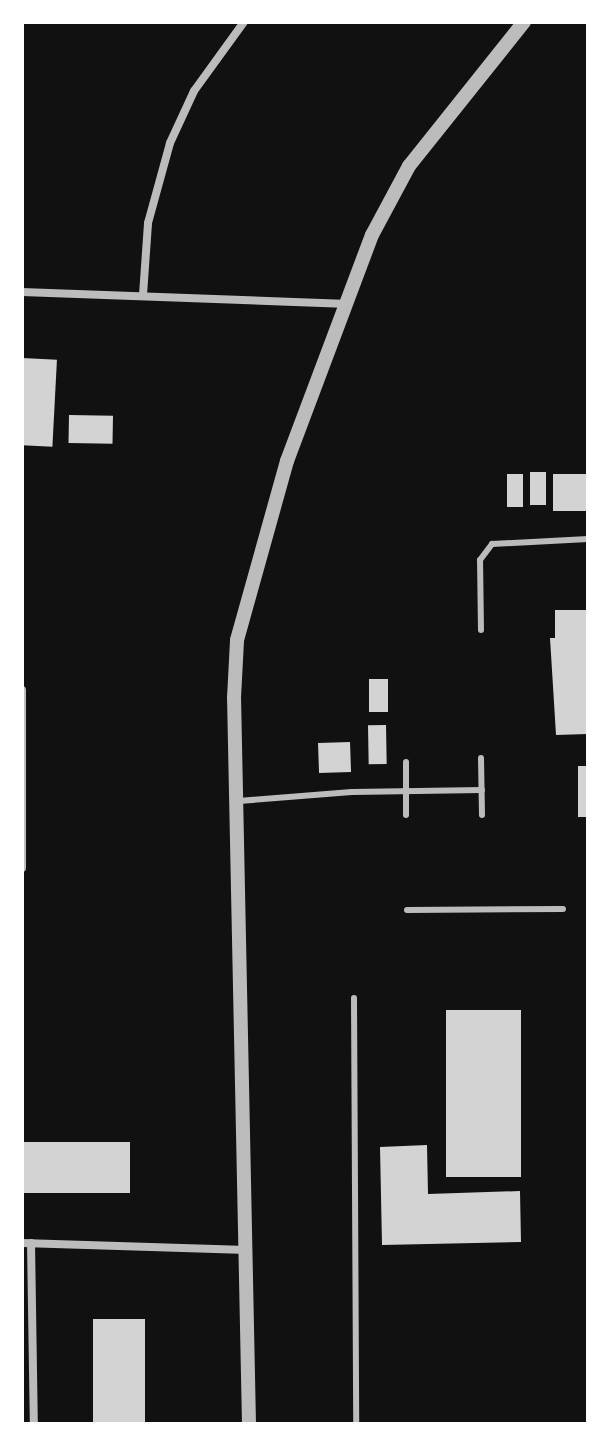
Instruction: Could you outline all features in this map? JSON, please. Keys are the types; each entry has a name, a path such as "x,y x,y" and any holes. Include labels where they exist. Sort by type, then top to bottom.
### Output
{"street":[{"path":"143,295 148,223 170,143 194,91 244,22"},
{"path":"249,1424 239,801 234,698 237,640 287,461 342,304 409,166 524,22"},
{"path":"22,292 342,304"},
{"path":"22,690 22,868"},
{"path":"34,1424 26,1243 248,1250"}],"lane":[{"path":"481,630 480,560 492,544 588,539"},
{"path":"481,758 482,815"},
{"path":"406,762 406,815"},
{"path":"239,801 406,791 482,790"},
{"path":"407,910 563,909"},
{"path":"354,998 356,1424"}],"building":[{"path":"22,358 57,360 52,447 22,445"},
{"path":"69,415 113,416 113,444 69,443"},
{"path":"530,472 546,472 546,505 530,505"},
{"path":"507,474 523,474 523,507 507,507"},
{"path":"553,474 588,474 588,511 553,511"},
{"path":"555,610 588,610 588,734 556,735 550,638 555,638"},
{"path":"369,679 388,679 388,712 369,712"},
{"path":"368,725 386,725 387,764 369,764"},
{"path":"350,742 351,772 319,773 318,743"},
{"path":"578,766 588,766 588,817 578,817"},
{"path":"446,1010 521,1010 521,1177 446,1177"},
{"path":"22,1142 130,1142 130,1193 22,1193"},
{"path":"427,1145 428,1194 520,1191 521,1242 382,1245 380,1147"},
{"path":"93,1319 145,1319 145,1424 93,1424"}]}
